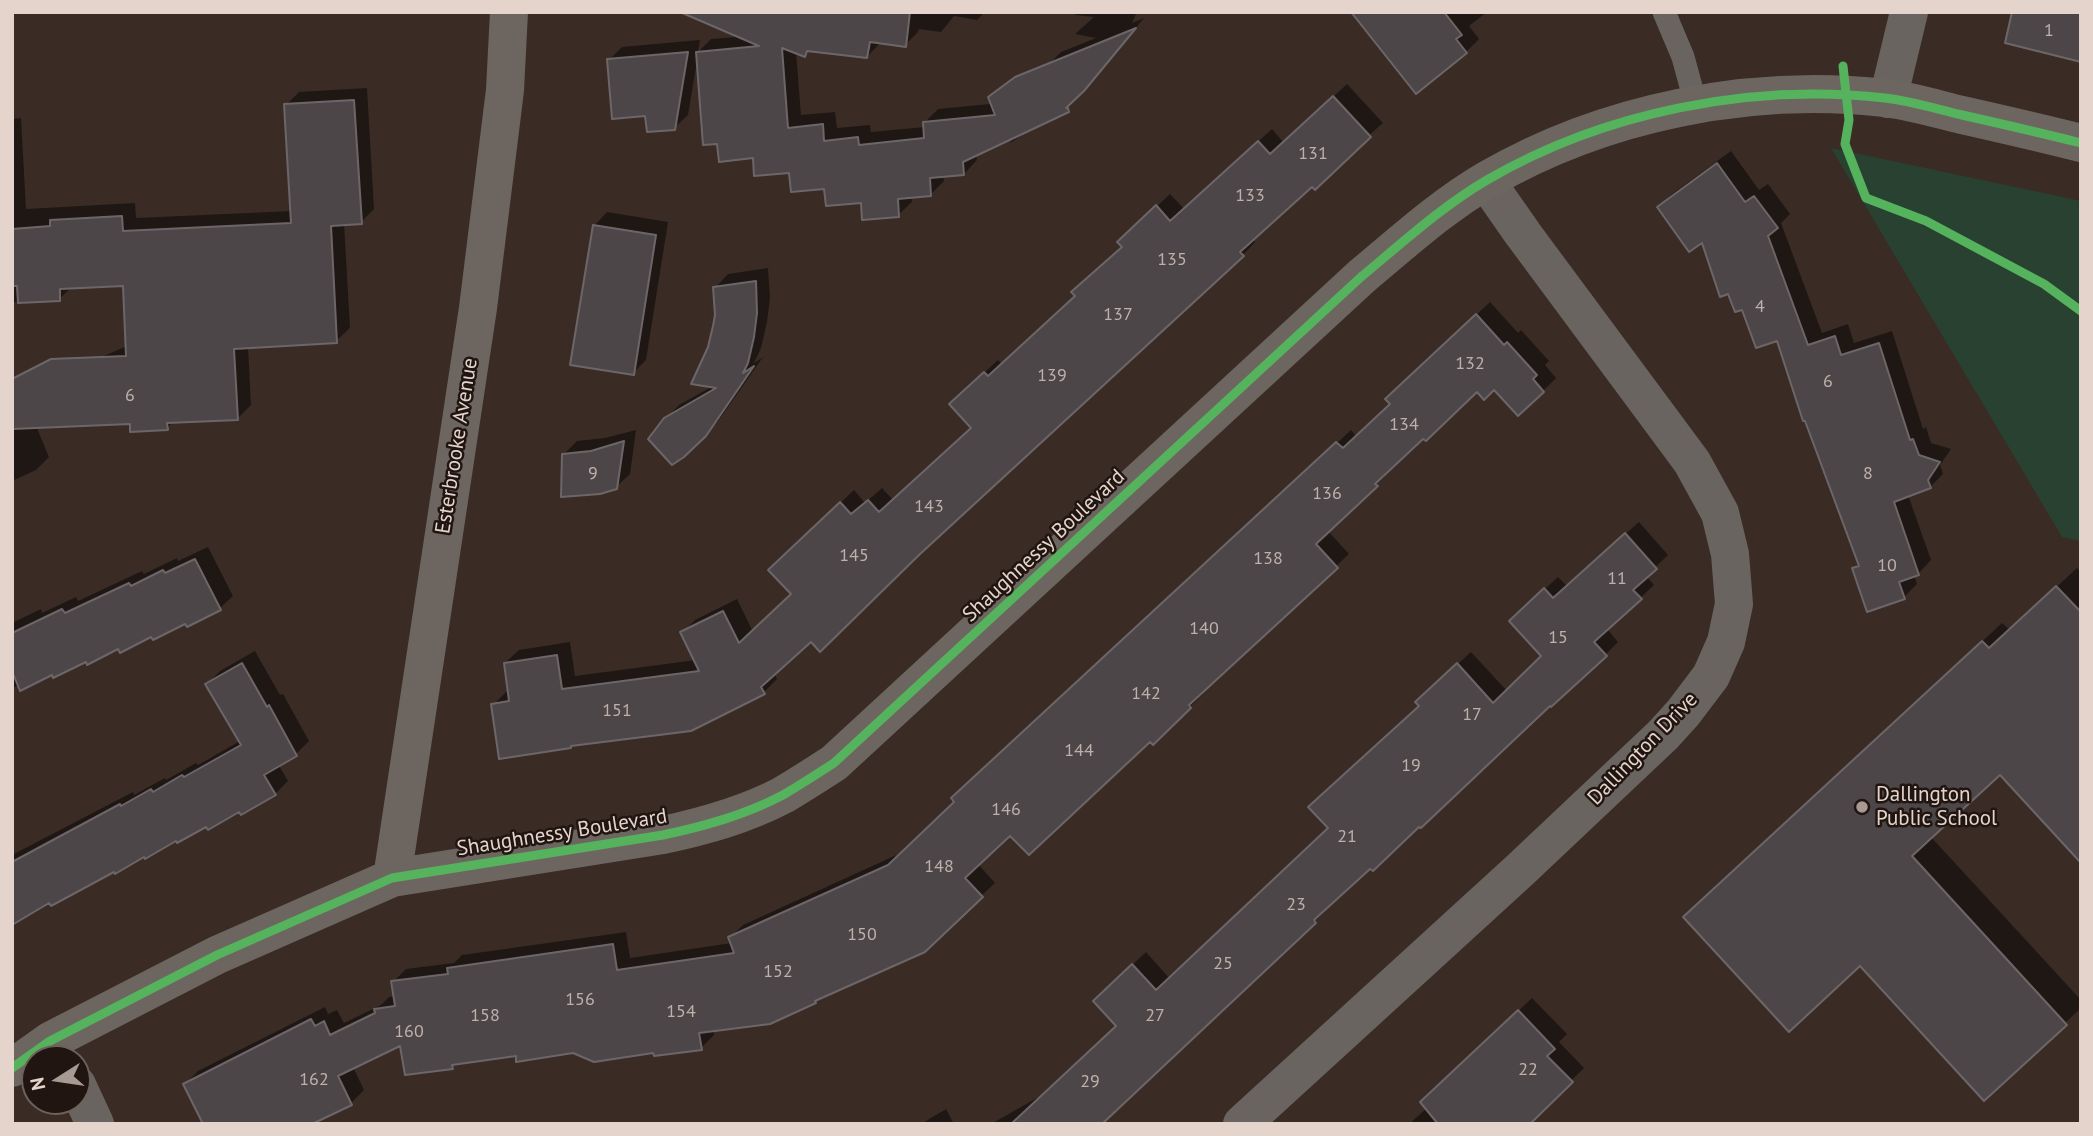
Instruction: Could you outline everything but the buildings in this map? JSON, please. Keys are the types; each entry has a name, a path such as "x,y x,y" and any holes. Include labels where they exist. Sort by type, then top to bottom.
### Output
{"street":[{"name":"Esterbrooke Avenue","path":"392,878 478,308 505,90 509,12"},
{"path":"1888,99 1909,12"},
{"name":"Shaughnessy Boulevard","path":"64,1045 217,956 392,878 698,828 731,818 783,795 834,763 1361,277 1437,213 1486,181 1548,148 1615,124 1696,105 1761,97 1846,94 1888,99 2081,143"},
{"name":"Dallington Drive","path":"1242,1124 1520,870 1663,735 1711,676 1726,642 1734,604 1730,554 1720,513 1692,463 1486,181"}],"lane":[{"path":"1664,12 1683,57 1696,105"}],"green space":[{"path":"1831,148 2081,201 2081,541 2062,537"}],"cycle path":[{"path":"1843,66 1849,120 1845,144 1866,198 1926,221 2044,284 2081,311"},
{"path":"12,1068 50,1041 217,955 392,878 663,835 739,814 789,791 834,763 1361,277 1454,202 1487,180 1532,156 1629,120 1731,99 1782,95 1834,94 1895,99 2081,143"}],"place":[{"name":"Dallington Public School","path":"1862,807"}]}
